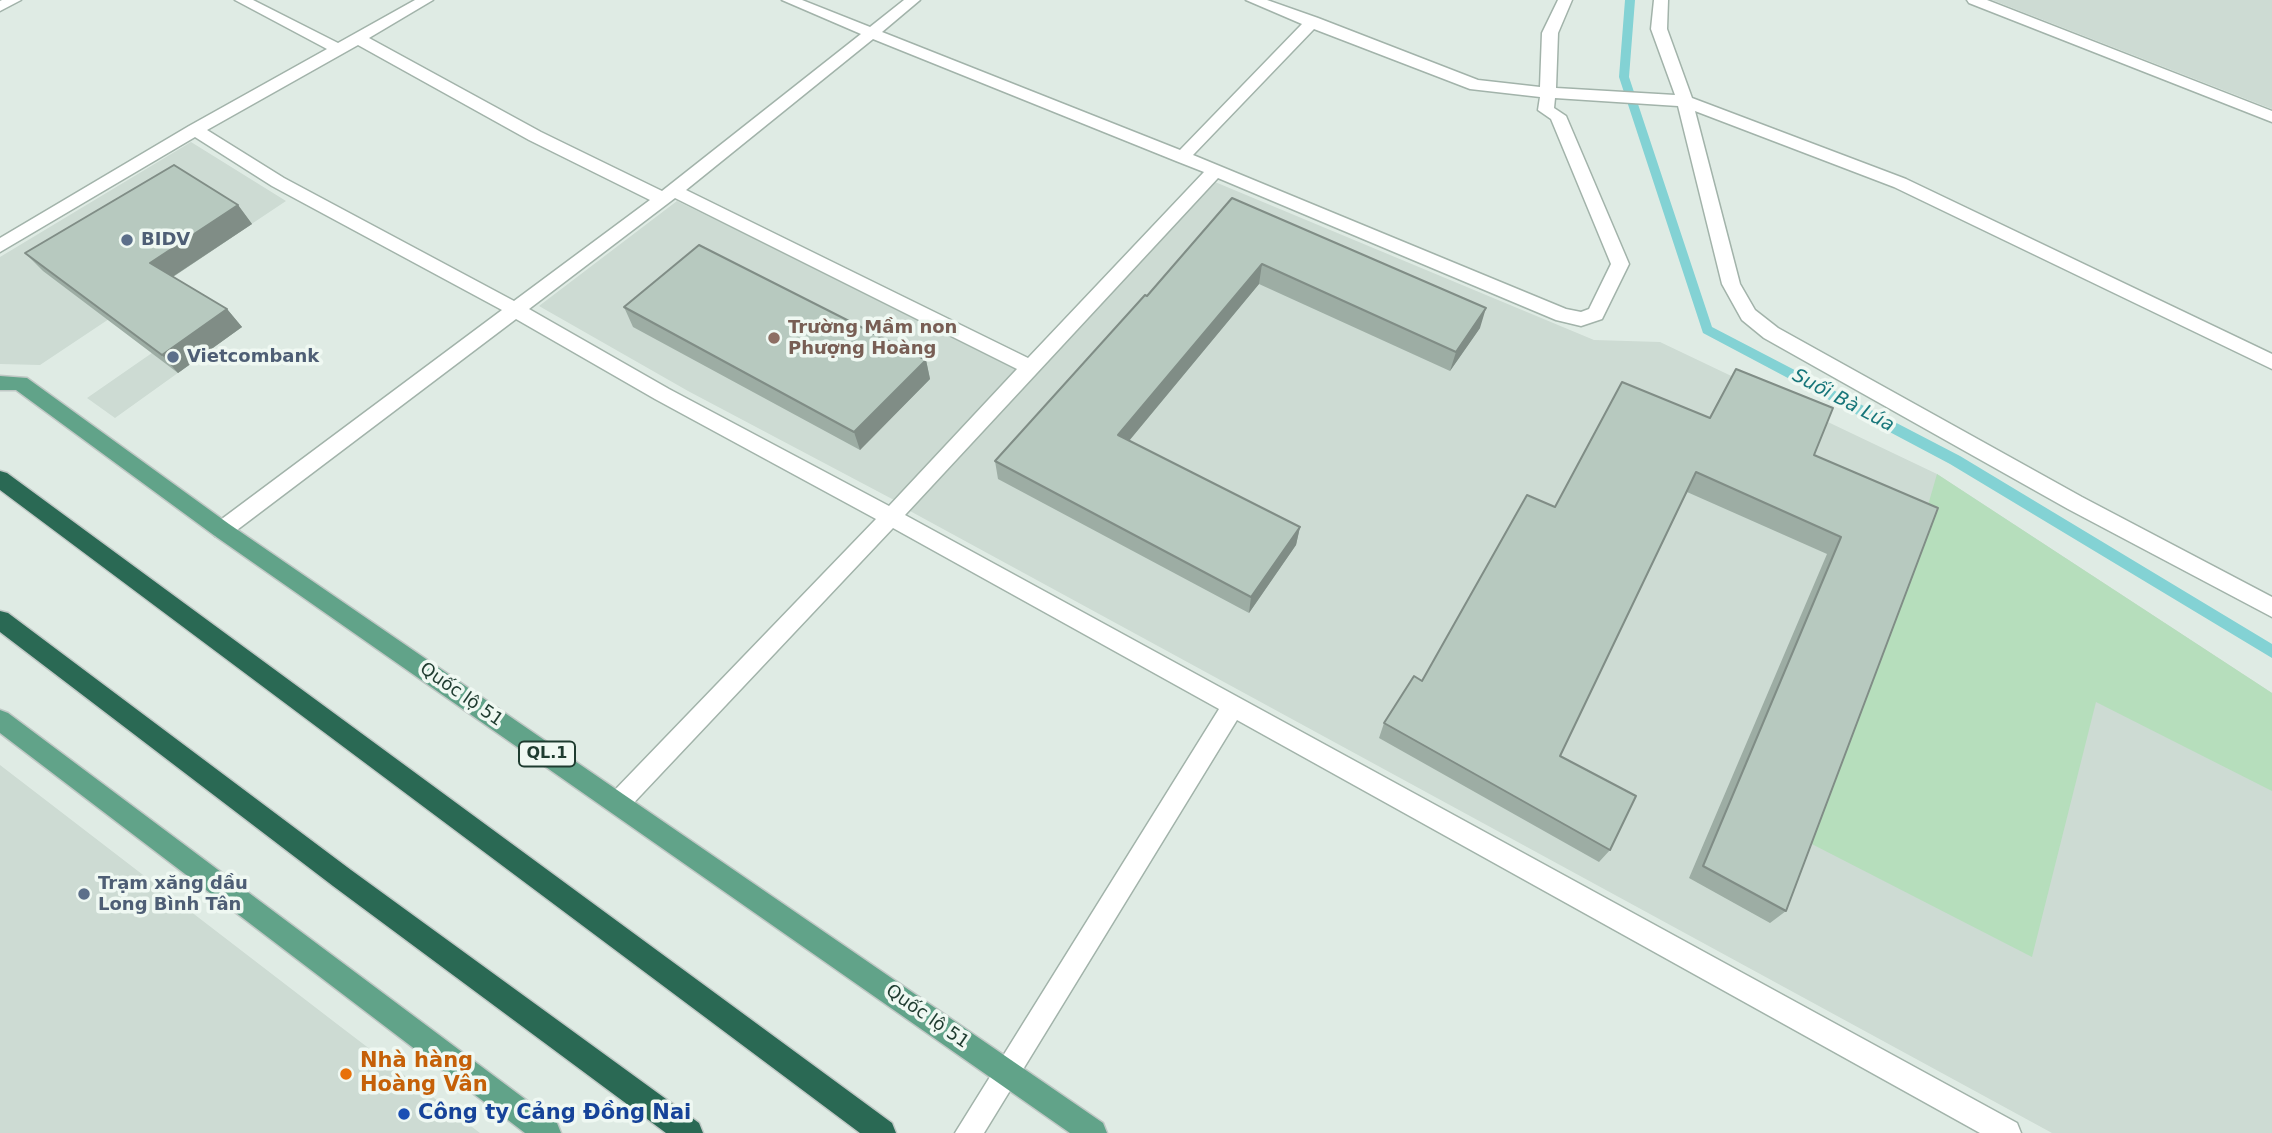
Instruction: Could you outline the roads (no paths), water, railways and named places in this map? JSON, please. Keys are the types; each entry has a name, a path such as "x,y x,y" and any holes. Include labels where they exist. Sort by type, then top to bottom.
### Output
{"highway":[{"path":"0,479 883,1133"},
{"path":"0,620 342,878 689,1133"}],"main road":[{"name":"Quốc lộ 51","path":"0,383 20,383 222,530 1093,1133"},
{"path":"0,720 547,1133"}],"street":[{"path":"0,7 14,0"},
{"path":"242,0 338,49"},
{"path":"0,246 195,130 426,0"},
{"path":"789,0 1215,170 1524,300 1562,315 1581,319 1595,314 1620,264 1558,116 1546,110 1550,33 1565,0"},
{"path":"222,530 668,195 913,0"},
{"path":"1253,0 1476,85 1548,93 1685,101 1900,183 2272,362"},
{"path":"1661,0 1659,29 1685,101 1731,284 1748,315 1771,333 2076,503 2272,608"},
{"path":"1974,0 2272,117"},
{"path":"1182,157 1313,22"},
{"path":"357,38 535,136 668,195 1031,368"},
{"path":"195,130 278,182 516,310 662,394 891,517 2007,1133"},
{"path":"618,803 891,517 1215,170"},
{"path":"969,1133 1233,706"}],"waterway":[{"name":"Suối Bà Lúa","path":"1630,0 1624,77 1707,330 1955,460 2272,652"}],"place":[{"name":"BIDV","path":"127,240"},
{"name":"Trường Mầm non Phượng Hoàng","path":"774,338"},
{"name":"Vietcombank","path":"173,357"},
{"name":"Trạm xăng dầu Long Bình Tân","path":"84,894"},
{"name":"Nhà hàng Hoàng Vân","path":"346,1074"},
{"name":"Công ty Cảng Đồng Nai","path":"404,1114"}]}
